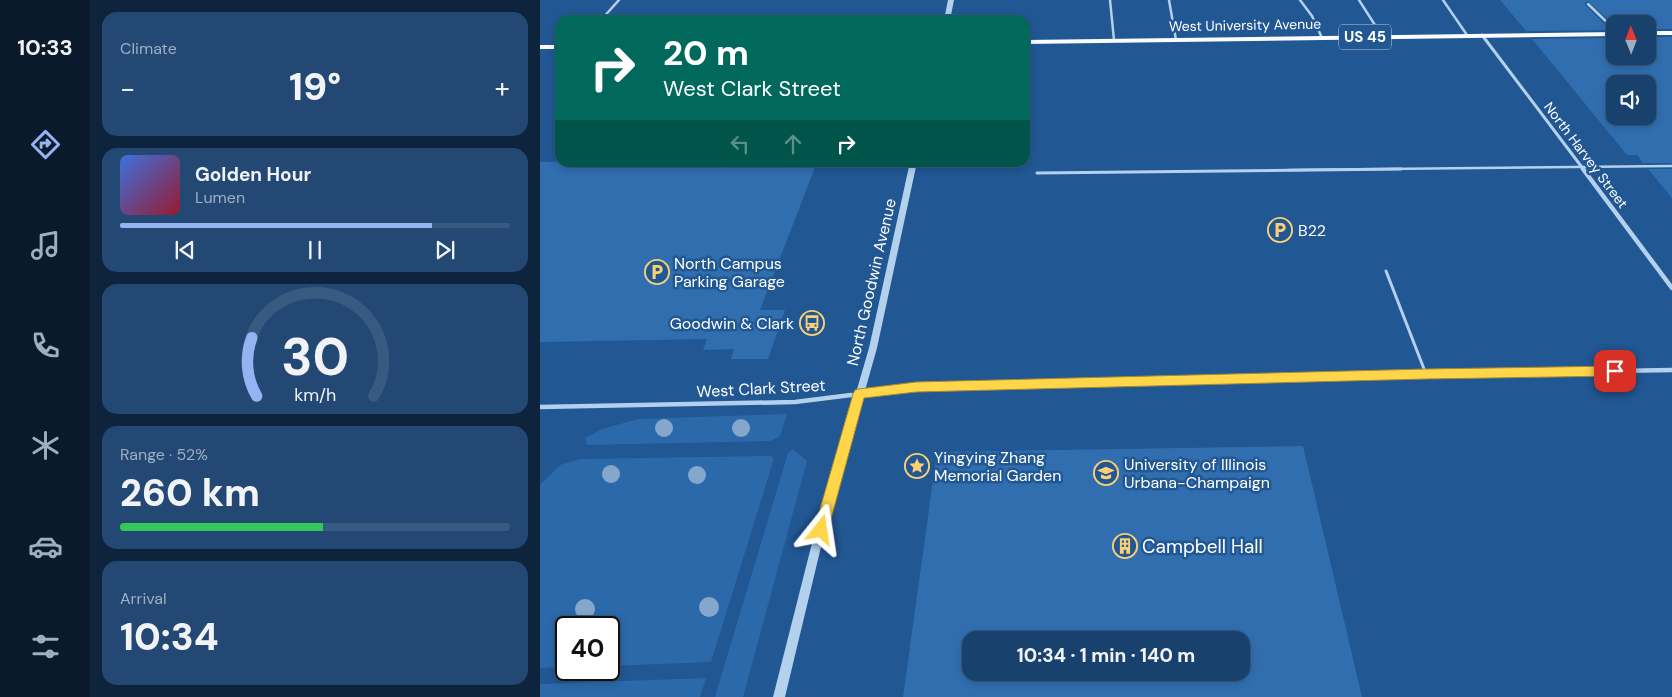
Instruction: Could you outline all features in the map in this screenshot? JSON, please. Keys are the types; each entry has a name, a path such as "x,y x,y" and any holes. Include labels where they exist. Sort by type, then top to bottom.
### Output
{"main road":[{"name":"West University Avenue","path":"1030,42 1606,32"},
{"path":"1656,33 1672,33"},
{"path":"540,47 555,47"}],"street":[{"path":"948,15 951,0"},
{"name":"North Harvey Street","path":"1482,35 1672,288"},
{"name":"North Goodwin Avenue","path":"779,697 816,547 873,348 913,167"},
{"name":"West Clark Street","path":"859,394 916,387 1426,374 1672,370"}],"lane":[{"path":"606,15 619,0"},
{"path":"1110,0 1114,40"},
{"path":"1169,0 1176,40"},
{"path":"1300,0 1312,16 1322,38"},
{"path":"1359,0 1382,36"},
{"path":"1443,0 1467,36"},
{"path":"1588,4 1606,23"},
{"path":"1037,173 1672,166"},
{"path":"1386,271 1426,374"},
{"name":"West Clark Street","path":"540,407 795,402 859,394"}],"shaded area":[{"path":"787,414 780,436 770,441 587,445 585,438 602,429 638,419"},
{"path":"793,449 807,461 743,697 715,697 788,453"},
{"path":"771,456 774,459 711,662 620,666 620,616 555,616 555,667 540,668 540,485 560,465 581,459"},
{"path":"706,678 700,697 540,697 540,684"}],"building":[{"path":"1500,0 1672,0 1672,29 1656,29 1656,15 1606,15 1606,18 1588,1 1585,3 1586,6 1606,25 1606,30 1526,31"},
{"path":"1656,37 1672,37 1672,163 1643,163 1637,155 1627,155 1532,39 1606,38 1606,65 1656,65"},
{"name":"North Campus Parking Garage","path":"540,162 555,162 555,167 815,167 760,310 785,310 768,359 731,359 734,349 703,350 707,339 540,342"},
{"path":"1648,169 1672,169 1672,198"},
{"name":"Campbell Hall","path":"1303,446 1362,697 903,697 937,452"}],"place":[{"name":"B22","path":"1280,230"},
{"name":"North Campus Parking Garage","path":"657,272"},
{"name":"Goodwin & Clark","path":"812,323"},
{"name":"Yingying Zhang Memorial Garden","path":"917,466"},
{"name":"University of Illinois Urbana-Champaign","path":"1106,473"},
{"name":"Campbell Hall","path":"1125,546"}],"route":[{"path":"821,530 859,394 916,387 1615,371"}]}
